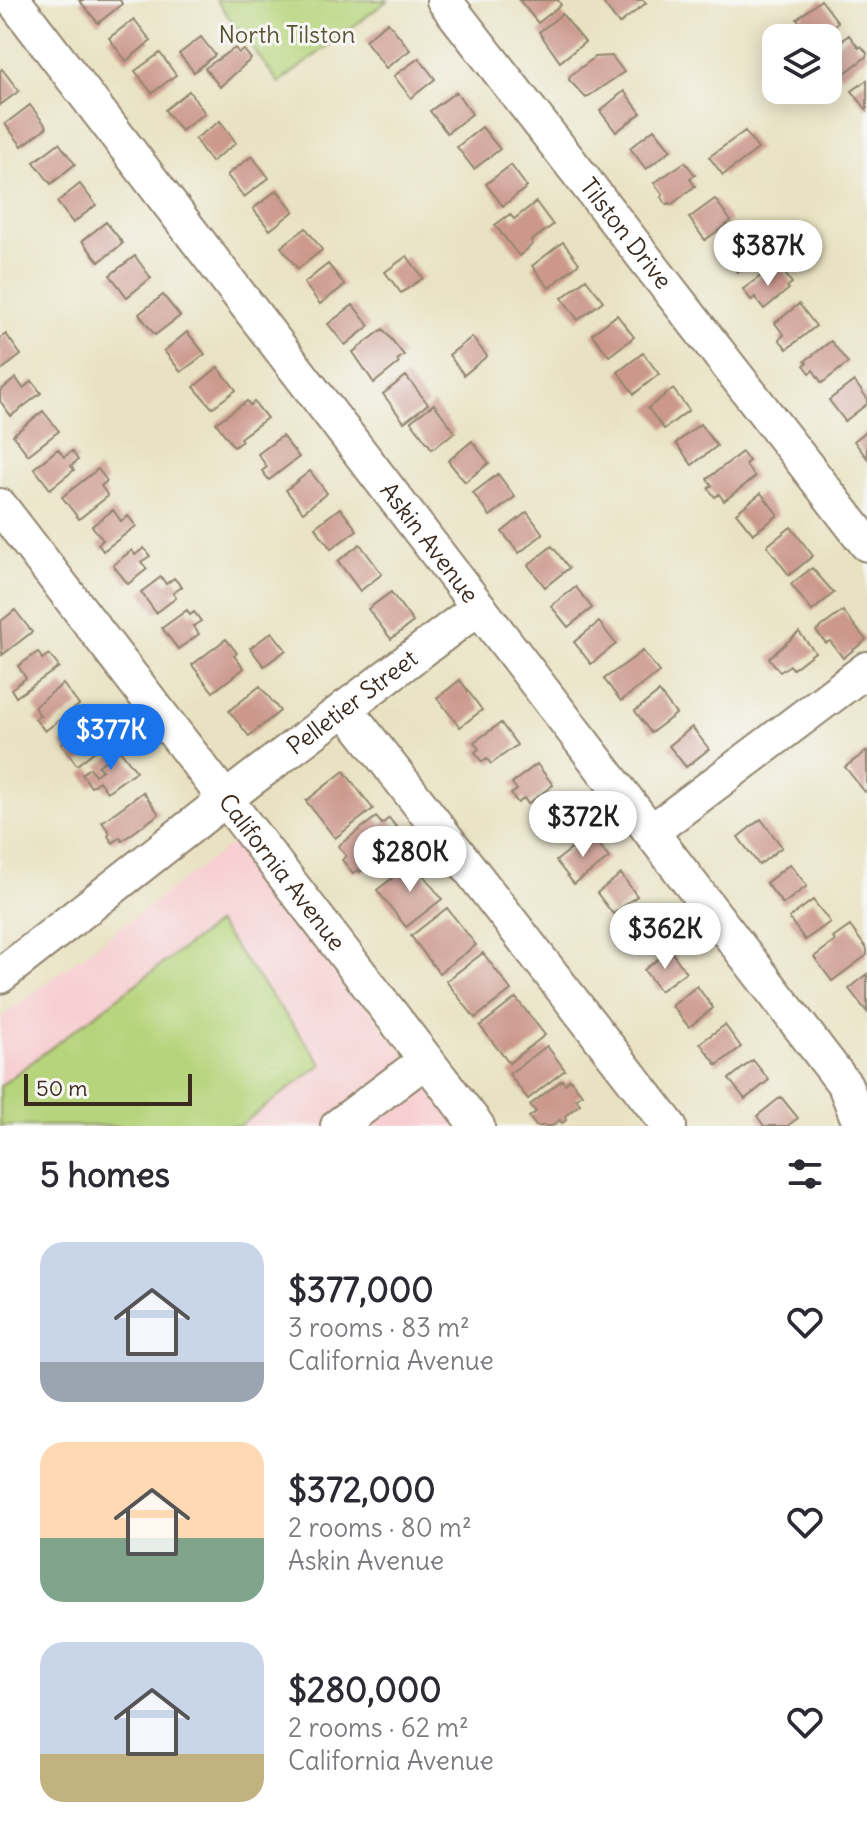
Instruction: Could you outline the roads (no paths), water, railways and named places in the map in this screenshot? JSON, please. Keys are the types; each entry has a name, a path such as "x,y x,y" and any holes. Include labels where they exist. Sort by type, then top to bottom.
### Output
{"street":[{"name":"Askin Avenue","path":"13,0 651,832 856,1086 861,1126"},
{"name":"Tilston Drive","path":"444,0 867,544"},
{"name":"California Avenue","path":"0,506 477,1126"},
{"name":"Pelletier Street","path":"0,976 225,799 479,607"},
{"path":"651,832 867,669"},
{"path":"345,708 669,1126"},
{"path":"338,1126 426,1060"}],"park label":[{"name":"North Tilston","path":"287,35"}]}
